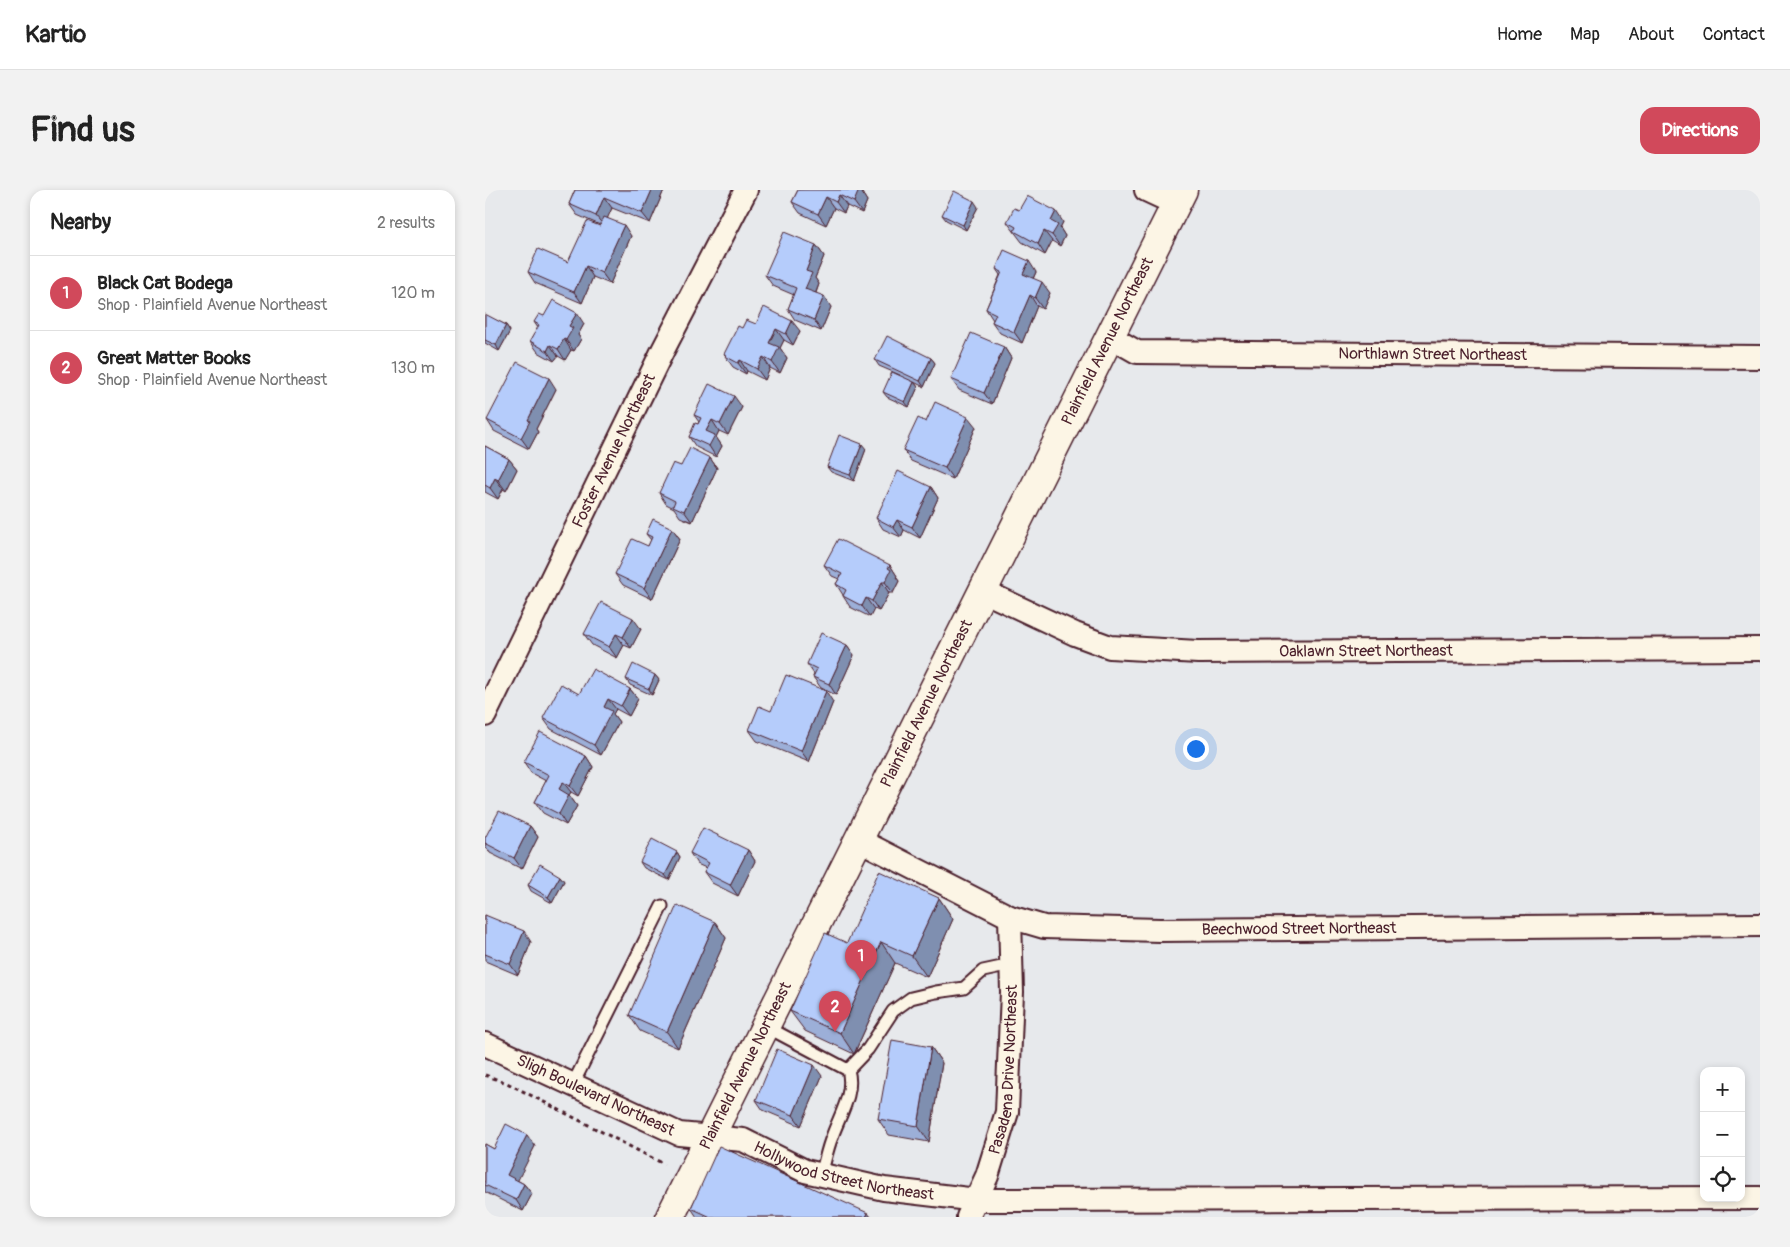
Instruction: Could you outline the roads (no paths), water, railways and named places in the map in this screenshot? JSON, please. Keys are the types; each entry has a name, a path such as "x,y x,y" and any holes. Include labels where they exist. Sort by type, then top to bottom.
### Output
{"main road":[{"name":"Plainfield Avenue Northeast","path":"670,1217 1180,197"}],"street":[{"name":"Foster Avenue Northeast","path":"485,715 663,350 746,190"},
{"path":"1146,190 1180,197"},
{"name":"Northlawn Street Northeast","path":"1109,336 1137,352 1760,357"},
{"name":"Oaklawn Street Northeast","path":"983,591 1075,634 1110,647 1198,652 1760,649"},
{"name":"Beechwood Street Northeast","path":"859,840 1010,917 1044,927 1159,930 1760,925"},
{"name":"Pasadena Drive Northeast","path":"973,1208 987,1176 1007,1112 1012,992 1010,917"},
{"name":"Sligh Boulevard Northeast","path":"485,1044 679,1134 709,1137"},
{"name":"Hollywood Street Northeast","path":"709,1137 743,1140 805,1171 884,1190 973,1208 1760,1198"}],"lane":[{"path":"573,1084 662,906"},
{"path":"848,1070 869,1049 893,1011 911,998 965,988 983,971 1011,965"},
{"path":"765,1026 848,1070 850,1088 831,1139 821,1174"}],"place":[{"name":"Black Cat Bodega","path":"861,981"},
{"name":"Great Matter Books","path":"835,1032"}]}
